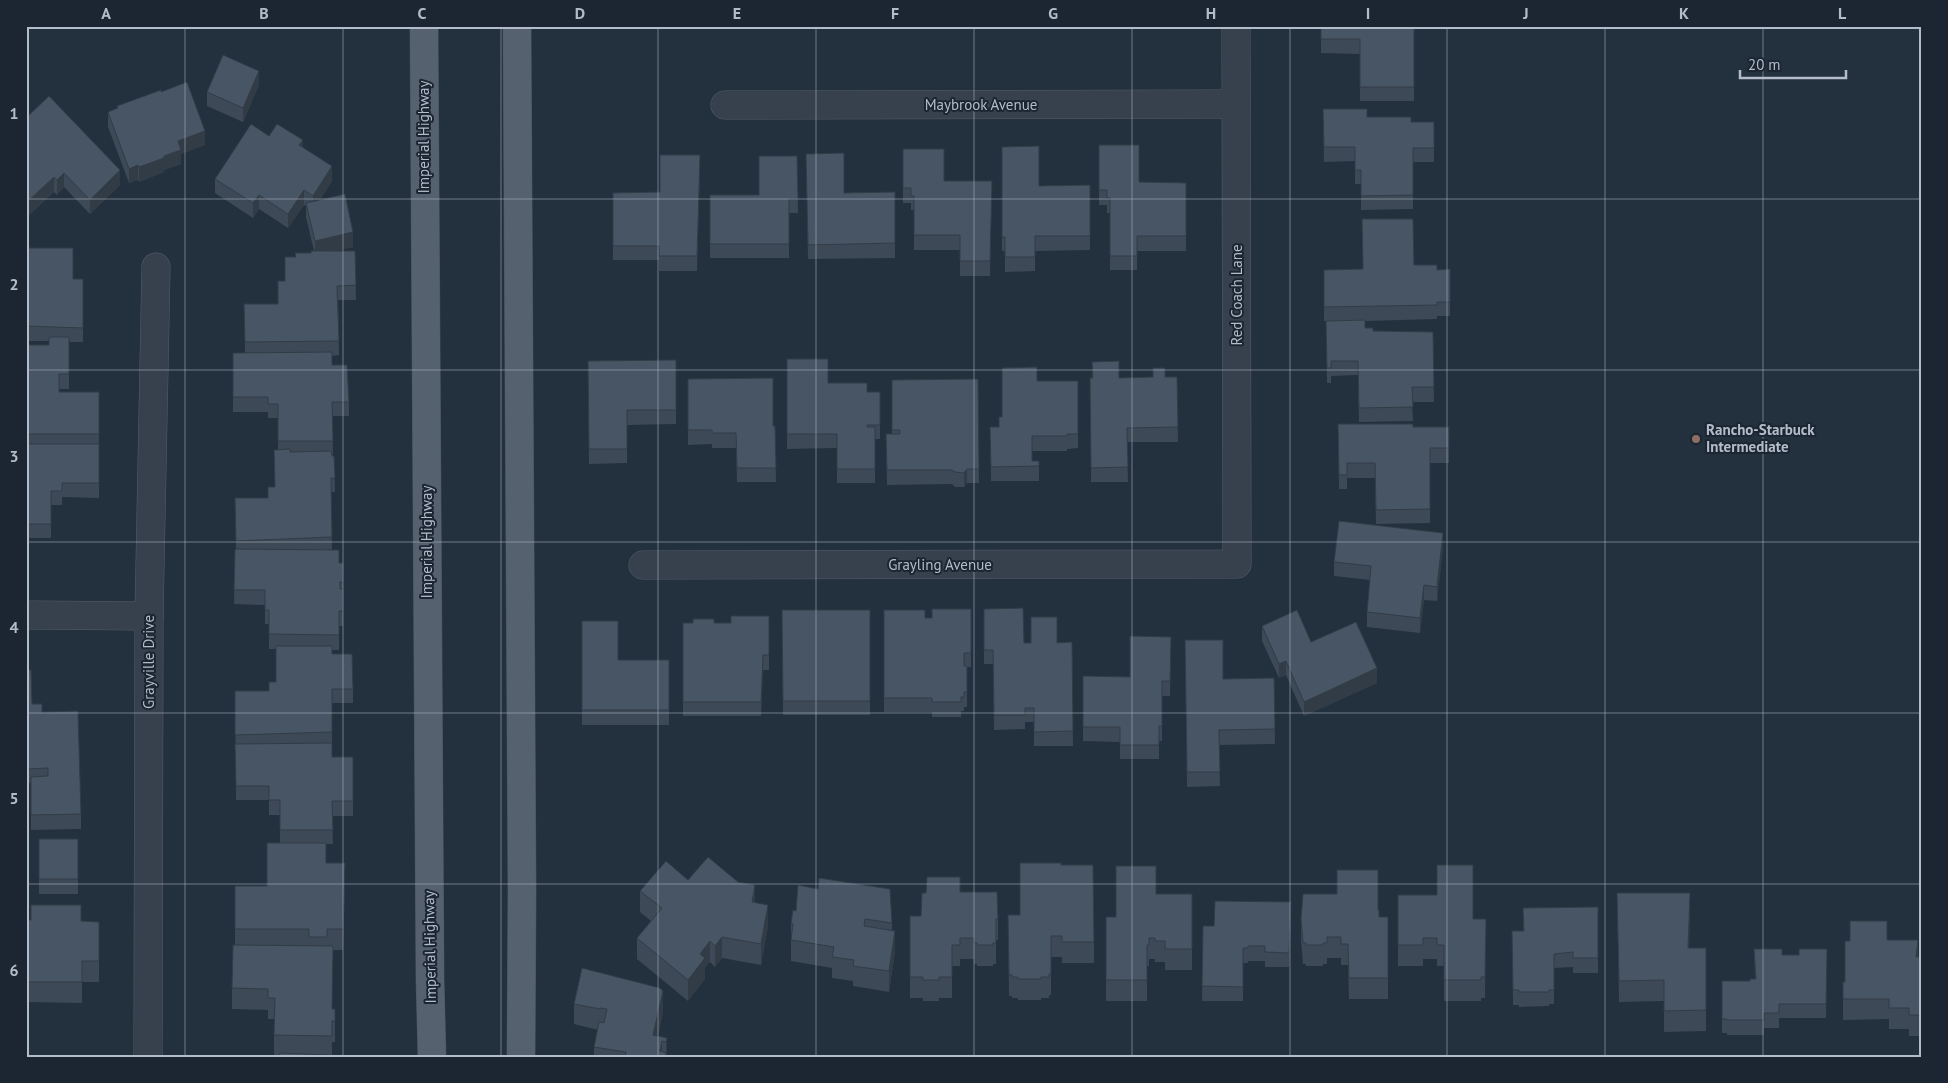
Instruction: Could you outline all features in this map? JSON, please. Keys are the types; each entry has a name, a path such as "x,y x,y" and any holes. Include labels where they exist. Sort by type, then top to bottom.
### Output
{"main road":[{"name":"Imperial Highway","path":"424,26 432,1057"},
{"path":"517,26 522,891 521,1057"}],"street":[{"name":"Red Coach Lane","path":"1236,26 1237,564"},
{"name":"Maybrook Avenue","path":"725,106 1236,104"},
{"name":"Grayville Drive","path":"148,1057 149,616 156,267"},
{"name":"Grayling Avenue","path":"643,565 1237,564"},
{"path":"26,615 149,616"}],"building":[{"path":"1321,26 1414,26 1414,87 1360,87 1360,39 1321,39"},
{"path":"223,55 259,71 243,108 207,92"},
{"path":"187,82 205,131 178,141 181,150 164,156 164,158 129,169 108,112 118,108 117,106"},
{"path":"49,96 120,170 90,200 64,173 57,180 54,177 26,203 26,118"},
{"path":"1323,109 1367,109 1367,117 1411,117 1411,122 1434,122 1434,148 1413,148 1413,195 1361,196 1361,170 1355,170 1355,147 1324,147"},
{"path":"251,124 269,136 277,124 303,140 299,145 332,166 313,196 304,190 288,214 259,195 253,203 215,179"},
{"path":"1099,145 1139,145 1139,182 1186,183 1186,236 1137,236 1137,256 1110,256 1110,198 1107,198 1107,190 1099,190"},
{"path":"1039,146 1039,186 1090,185 1090,236 1035,236 1035,257 1005,257 1005,237 1002,237 1002,147"},
{"path":"903,149 944,149 944,181 992,181 990,261 960,261 960,235 914,235 914,196 911,196 911,188 903,188"},
{"path":"844,153 844,193 895,192 895,243 808,245 806,154"},
{"path":"660,155 700,155 697,256 659,256 659,246 613,246 613,193 660,192"},
{"path":"759,156 797,156 798,199 789,199 789,244 710,244 710,195 759,195"},
{"path":"345,194 353,232 315,241 306,203"},
{"path":"1362,219 1413,219 1414,265 1437,265 1437,270 1450,269 1450,302 1437,302 1437,305 1324,307 1324,270 1363,269"},
{"path":"26,248 73,248 73,279 83,279 83,328 26,326"},
{"path":"311,251 355,251 356,285 337,286 339,341 245,342 244,304 278,304 278,281 285,281 285,257 296,257 295,253 311,253"},
{"path":"1365,320 1365,328 1373,328 1373,331 1433,332 1434,387 1412,387 1413,407 1359,408 1358,361 1331,361 1331,368 1327,368 1326,321"},
{"path":"49,337 69,337 69,374 59,374 59,392 99,392 99,434 26,434 26,345 49,345"},
{"path":"332,352 332,365 347,365 349,402 332,402 333,441 278,441 278,404 268,404 268,397 233,397 233,353"},
{"path":"787,359 828,359 828,383 867,383 867,392 880,392 880,425 867,425 867,427 875,427 875,469 837,469 837,434 787,434"},
{"path":"676,360 676,410 627,410 627,449 589,449 588,361"},
{"path":"1119,361 1119,378 1153,377 1153,368 1165,368 1165,377 1177,377 1178,427 1127,428 1128,467 1091,468 1090,378 1093,378 1092,362"},
{"path":"1037,367 1037,381 1078,381 1078,434 1067,434 1067,436 1032,436 1032,461 1039,461 1039,466 991,467 990,427 999,427 999,417 1002,417 1002,368"},
{"path":"773,378 773,426 775,426 776,468 737,468 736,433 688,430 688,379"},
{"path":"978,379 979,469 967,469 964,473 952,470 887,470 886,434 900,434 900,430 892,430 892,380"},
{"path":"1338,424 1413,424 1413,427 1449,427 1449,448 1430,448 1430,509 1376,510 1375,463 1347,463 1347,475 1339,475"},
{"path":"26,444 99,444 99,483 62,483 62,491 51,491 51,524 26,524"},
{"path":"290,449 290,452 331,451 332,456 334,456 335,478 331,478 332,537 236,541 235,498 268,498 268,487 275,487 274,450"},
{"path":"1339,521 1443,533 1437,587 1424,585 1420,618 1367,612 1371,566 1334,562"},
{"path":"235,549 339,550 339,563 343,563 343,582 340,582 340,589 343,589 343,611 339,611 339,635 269,634 269,610 265,610 265,590 234,590"},
{"path":"1023,608 1024,643 1031,643 1031,617 1057,617 1057,643 1072,642 1073,731 1034,732 1034,708 1025,708 1025,715 994,715 993,650 984,650 984,609"},
{"path":"932,609 971,609 971,653 964,653 964,666 967,666 967,692 964,692 964,697 961,697 961,702 932,702 932,698 884,698 884,610 925,610 925,618 932,618"},
{"path":"782,610 870,610 870,701 783,701"},
{"path":"1297,610 1311,642 1356,622 1377,668 1304,702 1286,661 1279,664 1262,626"},
{"path":"731,616 769,616 769,655 763,655 761,702 683,702 683,623 693,623 693,619 714,619 714,623 731,623"},
{"path":"582,621 618,621 618,660 669,660 669,710 582,710"},
{"path":"1130,636 1171,637 1170,681 1162,681 1162,726 1159,726 1159,745 1120,745 1120,727 1083,727 1083,676 1130,677"},
{"path":"1185,640 1223,640 1223,679 1274,678 1275,729 1219,730 1220,772 1187,772"},
{"path":"276,646 332,646 332,654 352,654 353,689 332,689 332,732 235,735 235,691 269,691 269,682 276,682"},
{"path":"26,670 31,670 32,704 42,704 42,712 78,711 81,814 31,815 31,777 48,776 48,768 26,769"},
{"path":"332,743 332,757 353,757 353,801 332,801 333,830 280,830 280,800 269,800 269,786 236,786 235,744"},
{"path":"39,839 78,839 78,879 39,879"},
{"path":"267,843 326,843 326,863 345,863 343,929 327,929 327,937 309,937 309,929 235,929 235,886 267,886"},
{"path":"708,857 738,882 755,885 752,902 768,905 761,944 722,937 715,946 710,941 700,954 705,958 688,980 637,938 662,908 640,891 666,861 688,880"},
{"path":"1020,863 1093,865 1094,942 1062,942 1062,936 1051,936 1051,974 1049,974 1049,977 1041,977 1041,979 1018,979 1018,977 1009,975 1008,915 1020,915"},
{"path":"1437,865 1473,865 1473,919 1486,919 1485,977 1481,977 1481,980 1444,980 1444,945 1437,945 1437,938 1423,938 1423,945 1398,945 1398,895 1437,895"},
{"path":"1116,866 1156,866 1156,894 1192,894 1192,949 1165,949 1165,941 1155,941 1155,938 1149,938 1149,945 1147,945 1147,980 1106,980 1106,917 1116,917"},
{"path":"1337,870 1378,870 1379,917 1388,917 1388,978 1349,978 1348,944 1341,944 1341,937 1327,937 1327,943 1323,943 1323,945 1306,945 1306,943 1303,943 1301,919 1303,894 1337,894"},
{"path":"927,877 960,877 960,892 997,892 998,919 996,919 996,943 993,943 993,945 977,945 977,943 974,943 974,938 960,938 960,945 952,945 952,977 939,977 939,980 923,980 923,977 910,977 910,916 921,916 922,893 926,893"},
{"path":"819,878 890,889 892,923 865,919 864,926 895,931 889,971 853,966 854,960 832,957 834,947 791,940 793,924 791,923 793,910 796,911 798,885 818,889"},
{"path":"1617,893 1690,893 1688,948 1706,948 1706,1010 1664,1011 1664,980 1619,981"},
{"path":"1215,901 1291,902 1289,953 1265,952 1265,946 1248,946 1248,948 1243,948 1243,987 1202,986 1203,926 1214,926"},
{"path":"31,905 81,905 81,921 99,922 99,961 82,961 82,982 26,982 26,920 31,920"},
{"path":"1598,907 1598,958 1573,958 1573,952 1554,954 1554,990 1549,990 1549,992 1519,992 1519,990 1513,990 1512,931 1524,931 1523,908"},
{"path":"1850,921 1887,921 1887,940 1918,940 1916,957 1922,957 1922,1015 1909,1015 1909,1008 1889,1008 1889,999 1843,999 1845,941 1850,941"},
{"path":"233,945 333,946 332,1009 335,1009 335,1021 332,1021 332,1036 274,1035 275,998 268,998 268,989 232,988"},
{"path":"1754,949 1782,949 1782,955 1799,955 1799,949 1827,949 1826,1004 1779,1004 1779,1013 1764,1013 1764,1020 1722,1019 1722,981 1750,981 1750,979 1756,979"},
{"path":"582,968 660,988 663,991 653,1035 667,1038 666,1042 662,1041 660,1051 666,1053 665,1057 625,1057 626,1052 594,1047 599,1022 604,1023 607,1009 574,1004"},
{"path":"280,1053 352,1056 352,1057 279,1057"}],"place":[{"name":"Rancho-Starbuck Intermediate","path":"1696,439"}]}
